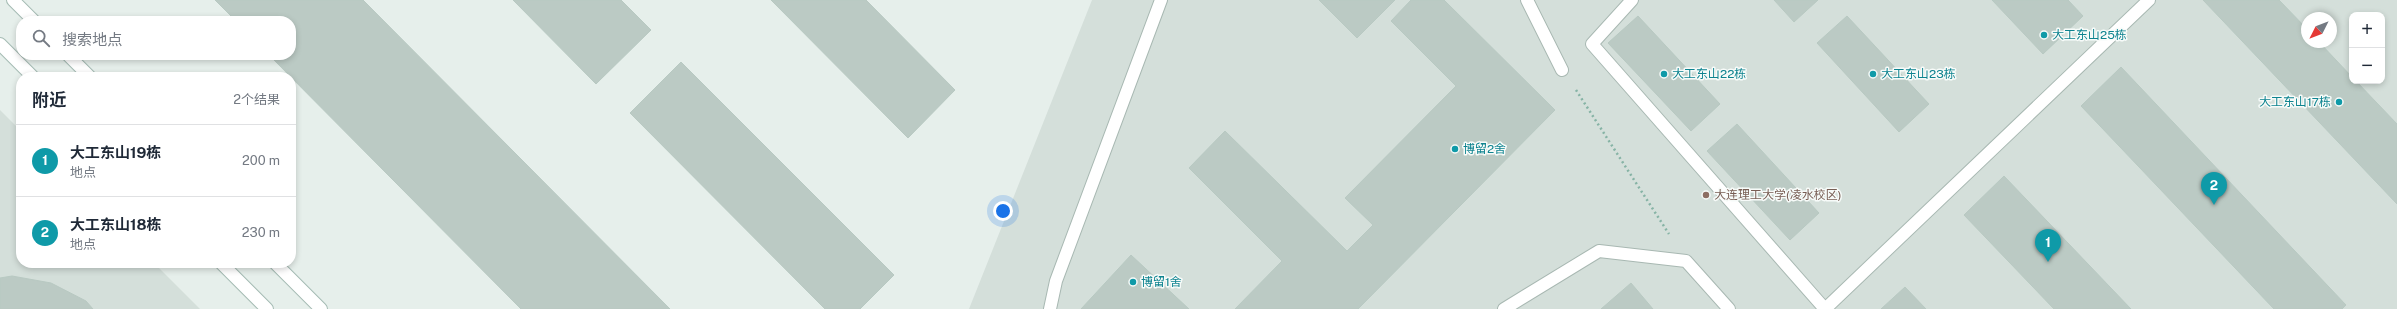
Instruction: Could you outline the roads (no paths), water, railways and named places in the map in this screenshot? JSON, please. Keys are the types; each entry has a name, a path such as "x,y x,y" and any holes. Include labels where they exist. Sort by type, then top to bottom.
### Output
{"street":[{"path":"13,0 29,16"},
{"path":"1050,309 1056,281 1161,0"},
{"path":"1527,0 1562,70"},
{"path":"1632,0 1592,44 1825,309 2149,0"},
{"path":"0,44 28,72"},
{"path":"73,60 85,72"},
{"path":"1504,309 1599,251 1686,261 1729,309"},
{"path":"225,268 267,309"},
{"path":"280,268 321,309"}],"place":[{"name":"大工东山25栋","path":"2044,35"},
{"name":"大工东山22栋","path":"1664,74"},
{"name":"大工东山23栋","path":"1873,74"},
{"name":"大工东山17栋","path":"2339,102"},
{"name":"博留2舍","path":"1455,149"},
{"name":"大连理工大学(凌水校区)","path":"1706,195"},
{"name":"大工东山18栋","path":"2214,205"},
{"name":"大工东山19栋","path":"2048,262"},
{"name":"博留1舍","path":"1133,282"}]}
